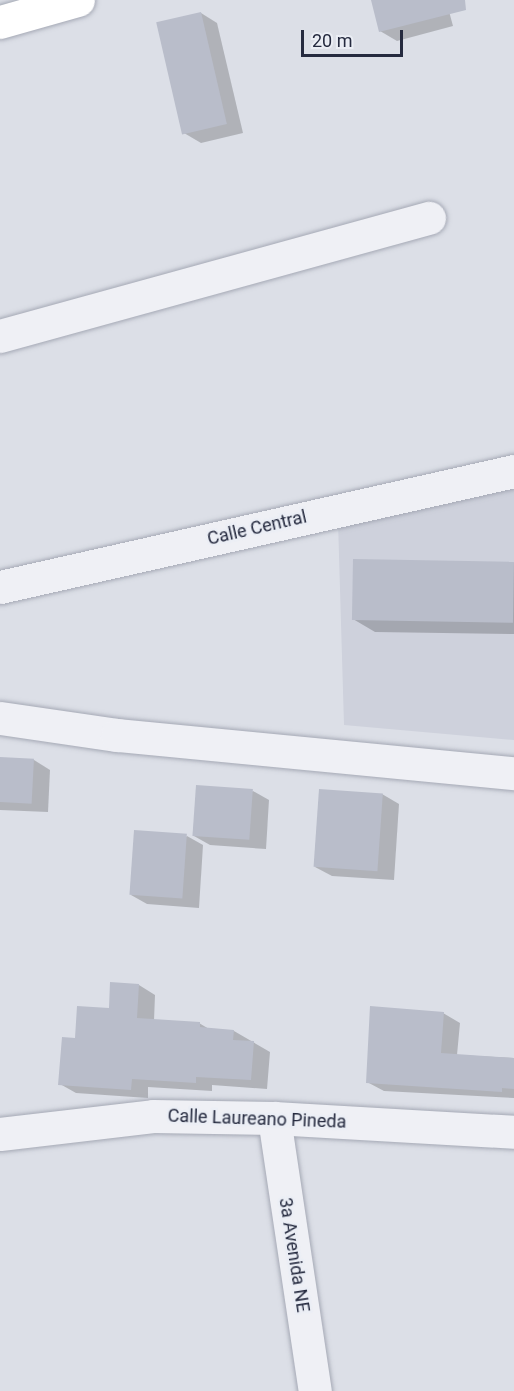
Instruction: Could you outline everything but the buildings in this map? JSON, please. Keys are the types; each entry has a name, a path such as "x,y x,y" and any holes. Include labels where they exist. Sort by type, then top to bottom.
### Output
{"street":[{"path":"0,22 78,0"},
{"path":"0,336 429,218"},
{"name":"Calle Central","path":"0,587 514,471"},
{"path":"0,718 117,735 514,773"},
{"name":"Calle Laureano Pineda","path":"0,1134 153,1116 274,1118 514,1132"},
{"name":"3a Avenida NE","path":"274,1118 315,1391"}],"shaded area":[{"path":"514,483 514,740 344,725 338,521"}]}
